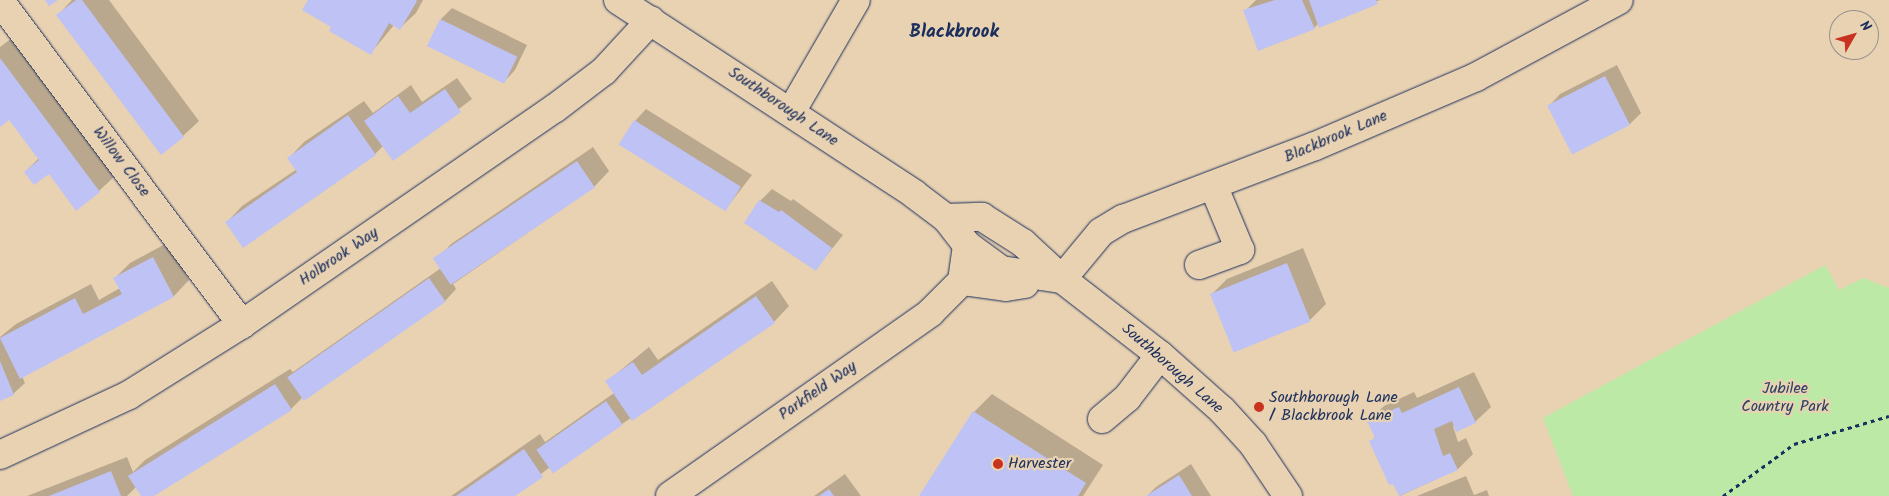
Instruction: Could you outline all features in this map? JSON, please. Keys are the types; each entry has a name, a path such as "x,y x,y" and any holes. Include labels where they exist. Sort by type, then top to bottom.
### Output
{"street":[{"name":"Southborough Lane","path":"618,0 791,112 946,218 967,245 1001,270 1062,279"},
{"path":"791,112 856,0"},
{"name":"Blackbrook Lane","path":"1062,279 1101,232 1123,219 1213,185 1476,78 1619,0"},
{"name":"Willow Close","path":"0,1 242,324"},
{"name":"Holbrook Way","path":"0,455 128,395 242,324 554,109 604,71 651,20"},
{"path":"1199,265 1240,250 1213,185"},
{"name":"Southborough Lane","path":"946,218 982,218 1023,242 1062,279 1160,355 1222,410 1253,444 1288,496"},
{"path":"967,245 962,281 1006,287 1062,279"},
{"name":"Parkfield Way","path":"670,496 930,313 962,281"},
{"path":"1102,419 1127,398 1160,355"}],"path":[{"path":"1723,496 1794,444 1889,416"}],"green space":[{"name":"Jubilee Country Park","path":"1825,265 1839,290 1863,278 1889,288 1889,496 1573,496 1543,418"}],"building":[{"path":"45,0 58,0 49,6"},
{"path":"76,0 82,0 184,137 161,155 56,15"},
{"path":"308,0 417,1 400,30 389,23 371,55 329,31 331,27 302,10"},
{"path":"1275,0 1302,0 1315,29 1258,51 1243,10"},
{"path":"1309,0 1376,0 1378,4 1319,28"},
{"path":"440,19 517,57 504,84 427,46"},
{"path":"0,58 100,192 76,211 49,174 34,185 24,172 39,160 9,120 0,127"},
{"path":"1605,76 1630,125 1572,155 1547,106"},
{"path":"445,89 461,112 393,161 364,121 398,96 410,113"},
{"path":"348,115 376,155 243,248 225,222 297,172 287,158"},
{"path":"634,120 741,187 725,211 619,145"},
{"path":"577,161 595,188 451,285 433,258"},
{"path":"759,200 779,212 781,210 832,248 816,271 744,223"},
{"path":"153,257 174,297 20,379 0,338 75,298 83,314 122,294 113,278"},
{"path":"1287,263 1311,321 1234,353 1210,294"},
{"path":"429,278 446,302 304,401 287,377"},
{"path":"756,296 775,323 632,421 605,381 633,362 642,375"},
{"path":"0,361 14,395 0,401"},
{"path":"275,384 292,410 154,496 141,496 128,476"},
{"path":"1459,387 1476,423 1456,432 1452,421 1434,429 1443,456 1450,453 1458,470 1399,496 1393,484 1389,485 1369,441 1375,438 1367,421 1399,407 1402,413"},
{"path":"606,401 623,425 553,474 536,450"},
{"name":"Harvester","path":"973,411 1086,483 1078,496 919,496"},
{"path":"524,449 543,477 515,496 456,496"},
{"path":"111,471 121,496 49,496"},
{"path":"1179,475 1192,496 1146,496"},
{"path":"829,489 834,496 819,496"}],"place":[{"name":"Southborough Lane / Blackbrook Lane","path":"1259,407"},
{"name":"Harvester","path":"998,464"}],"district":[{"name":"Blackbrook","path":"954,33"}]}
